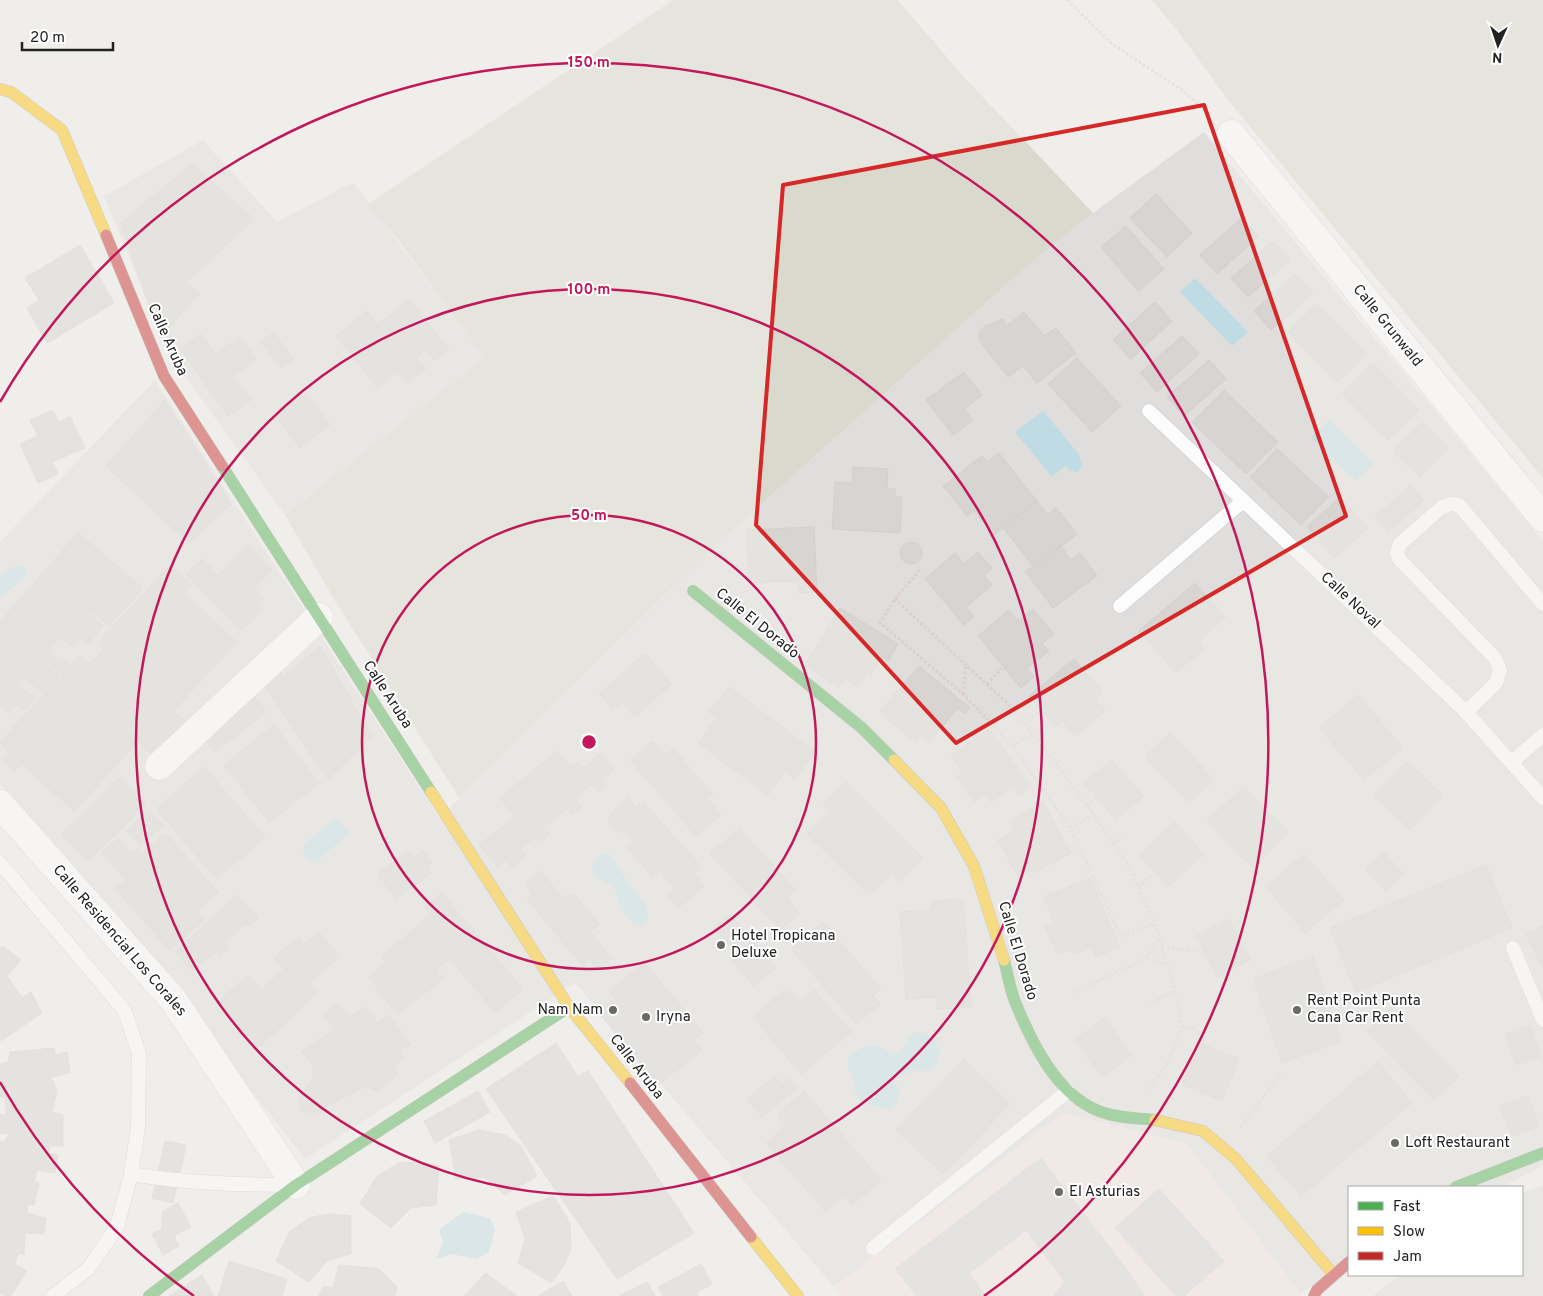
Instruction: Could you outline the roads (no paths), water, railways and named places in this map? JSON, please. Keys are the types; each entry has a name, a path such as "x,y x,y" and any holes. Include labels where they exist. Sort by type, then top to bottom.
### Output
{"street":[{"name":"Calle Aruba","path":"0,89 12,92 62,130 164,376 569,1007 798,1296"},
{"name":"Calle Grunwald","path":"1231,134 1543,518"},
{"name":"Calle El Dorado","path":"693,592 862,728 941,808 974,866 1001,946 1015,1003 1050,1072 1068,1091 1098,1111 1129,1118 1161,1120 1203,1131 1236,1159 1334,1275"},
{"path":"159,766 319,617"},
{"name":"Calle Residencial Los Corales","path":"0,804 174,1001 296,1185"},
{"path":"149,1296 296,1185 569,1007"},
{"path":"1459,1186 1543,1154"},
{"path":"1314,1296 1348,1263"}],"lane":[{"name":"Calle Noval","path":"1149,411 1466,712 1543,798"},
{"path":"1120,606 1243,501"},
{"path":"1466,712 1496,683 1500,670 1495,658 1399,559 1397,552 1400,544 1442,507 1451,504 1459,506 1543,604"},
{"path":"1512,762 1543,735"},
{"path":"0,863 124,1010 139,1053 138,1128 131,1174 117,1227 88,1269 53,1296"},
{"path":"1512,948 1543,1020"},
{"path":"873,1248 1068,1091"},
{"path":"131,1174 172,1181 224,1186 296,1185"}],"water":[{"path":"1195,278 1248,332 1232,346 1180,292"},
{"path":"1043,411 1078,453 1082,465 1078,472 1071,471 1065,466 1052,477 1015,432"},
{"path":"1329,420 1373,463 1356,481 1312,437"},
{"path":"17,565 26,568 27,575 0,598 0,576"},
{"path":"336,818 349,833 316,862 308,860 303,854 305,843"},
{"path":"600,853 610,854 643,902 648,913 644,925 631,921 620,907 614,887 595,877 592,869"},
{"path":"919,1032 933,1039 937,1045 940,1053 936,1064 929,1071 913,1071 891,1080 900,1090 896,1105 890,1109 867,1104 858,1096 855,1090 853,1074 848,1071 848,1058 858,1050 874,1045 896,1054 907,1043 910,1034"},
{"path":"463,1212 490,1218 495,1229 489,1252 477,1259 451,1254 436,1259 443,1242 439,1230"}],"place":[{"name":"Hotel Tropicana Deluxe","path":"721,945"},
{"name":"Nam Nam","path":"613,1010"},
{"name":"Rent Point Punta Cana Car Rent","path":"1297,1010"},
{"name":"Iryna","path":"646,1017"},
{"name":"Loft Restaurant","path":"1395,1143"},
{"name":"El Asturias","path":"1059,1192"}]}
